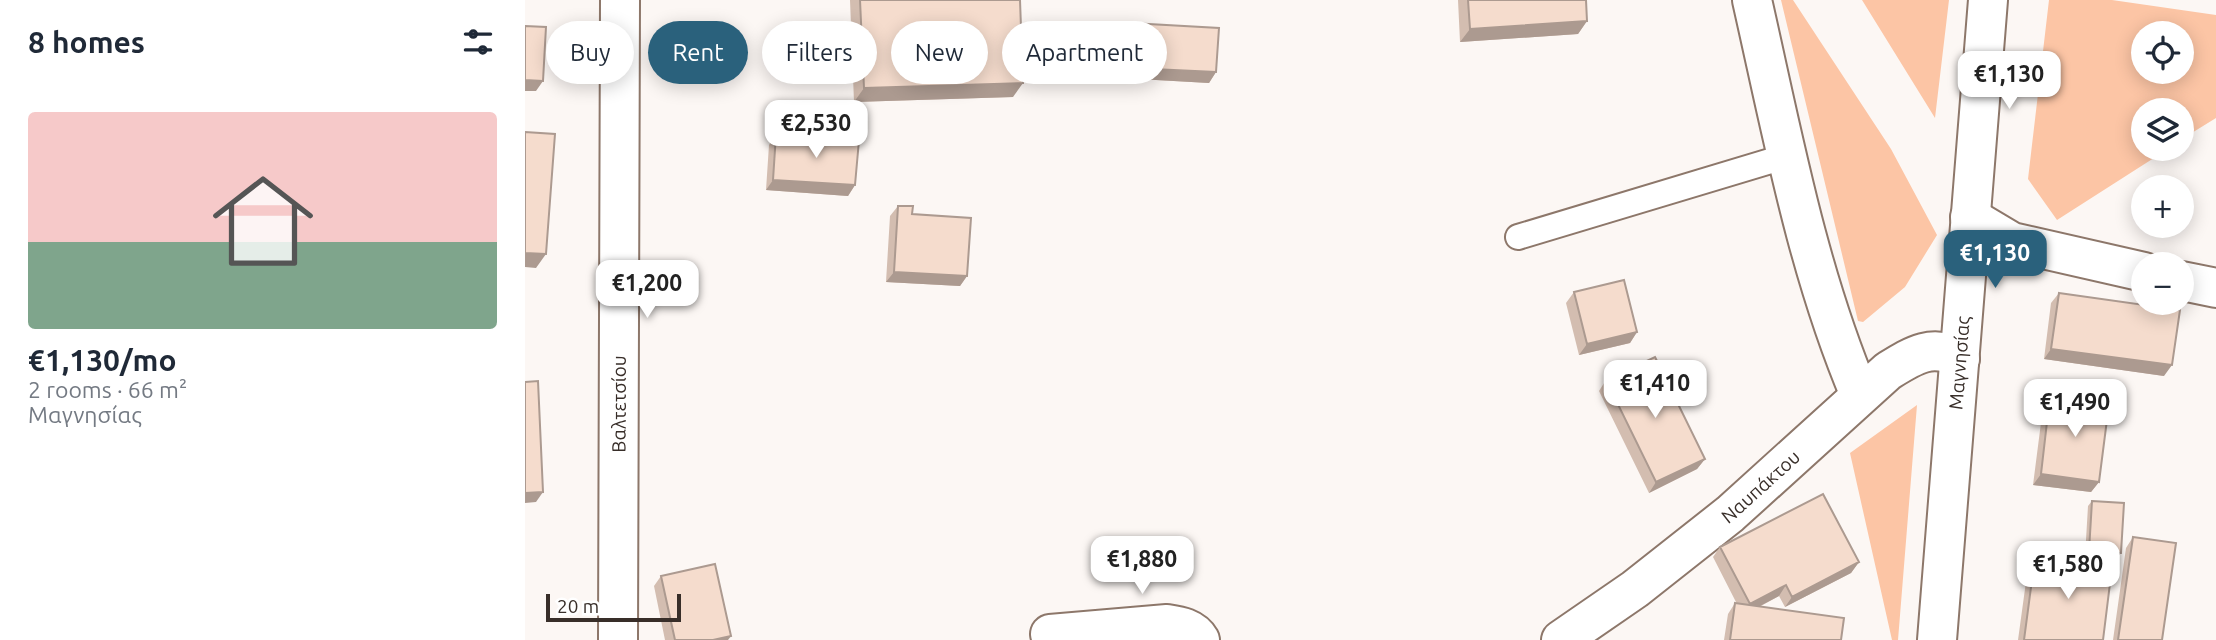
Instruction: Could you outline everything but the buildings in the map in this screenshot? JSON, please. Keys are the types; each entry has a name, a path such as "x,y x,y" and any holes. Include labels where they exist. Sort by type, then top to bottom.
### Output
{"street":[{"name":"Βαλτετσίου","path":"618,640 616,441 620,0"},
{"path":"1752,0 1787,156 1837,336 1860,395"},
{"name":"Μαγνησίας","path":"1937,640 1988,0"},
{"path":"1970,216 2012,242 2131,269"},
{"path":"2194,283 2216,288"},
{"name":"Ναυπάκτου","path":"1561,640 1635,589 1730,514 1888,372 1920,353 1940,350 1960,359"},
{"path":"1050,634 1167,624 1183,627 1196,634 1200,640"}],"lane":[{"path":"1518,237 1787,156"}],"shaded area":[{"path":"1781,0 1793,0 1891,149 1937,235 1905,287 1863,322 1858,321"},
{"path":"1862,0 1949,0 1935,118"},
{"path":"2049,0 2112,0 2216,15 2216,118 2194,132 2194,98 2131,98 2131,161 2149,161 2057,220 2028,179"},
{"path":"1917,405 1898,640 1892,640 1850,453"}]}
